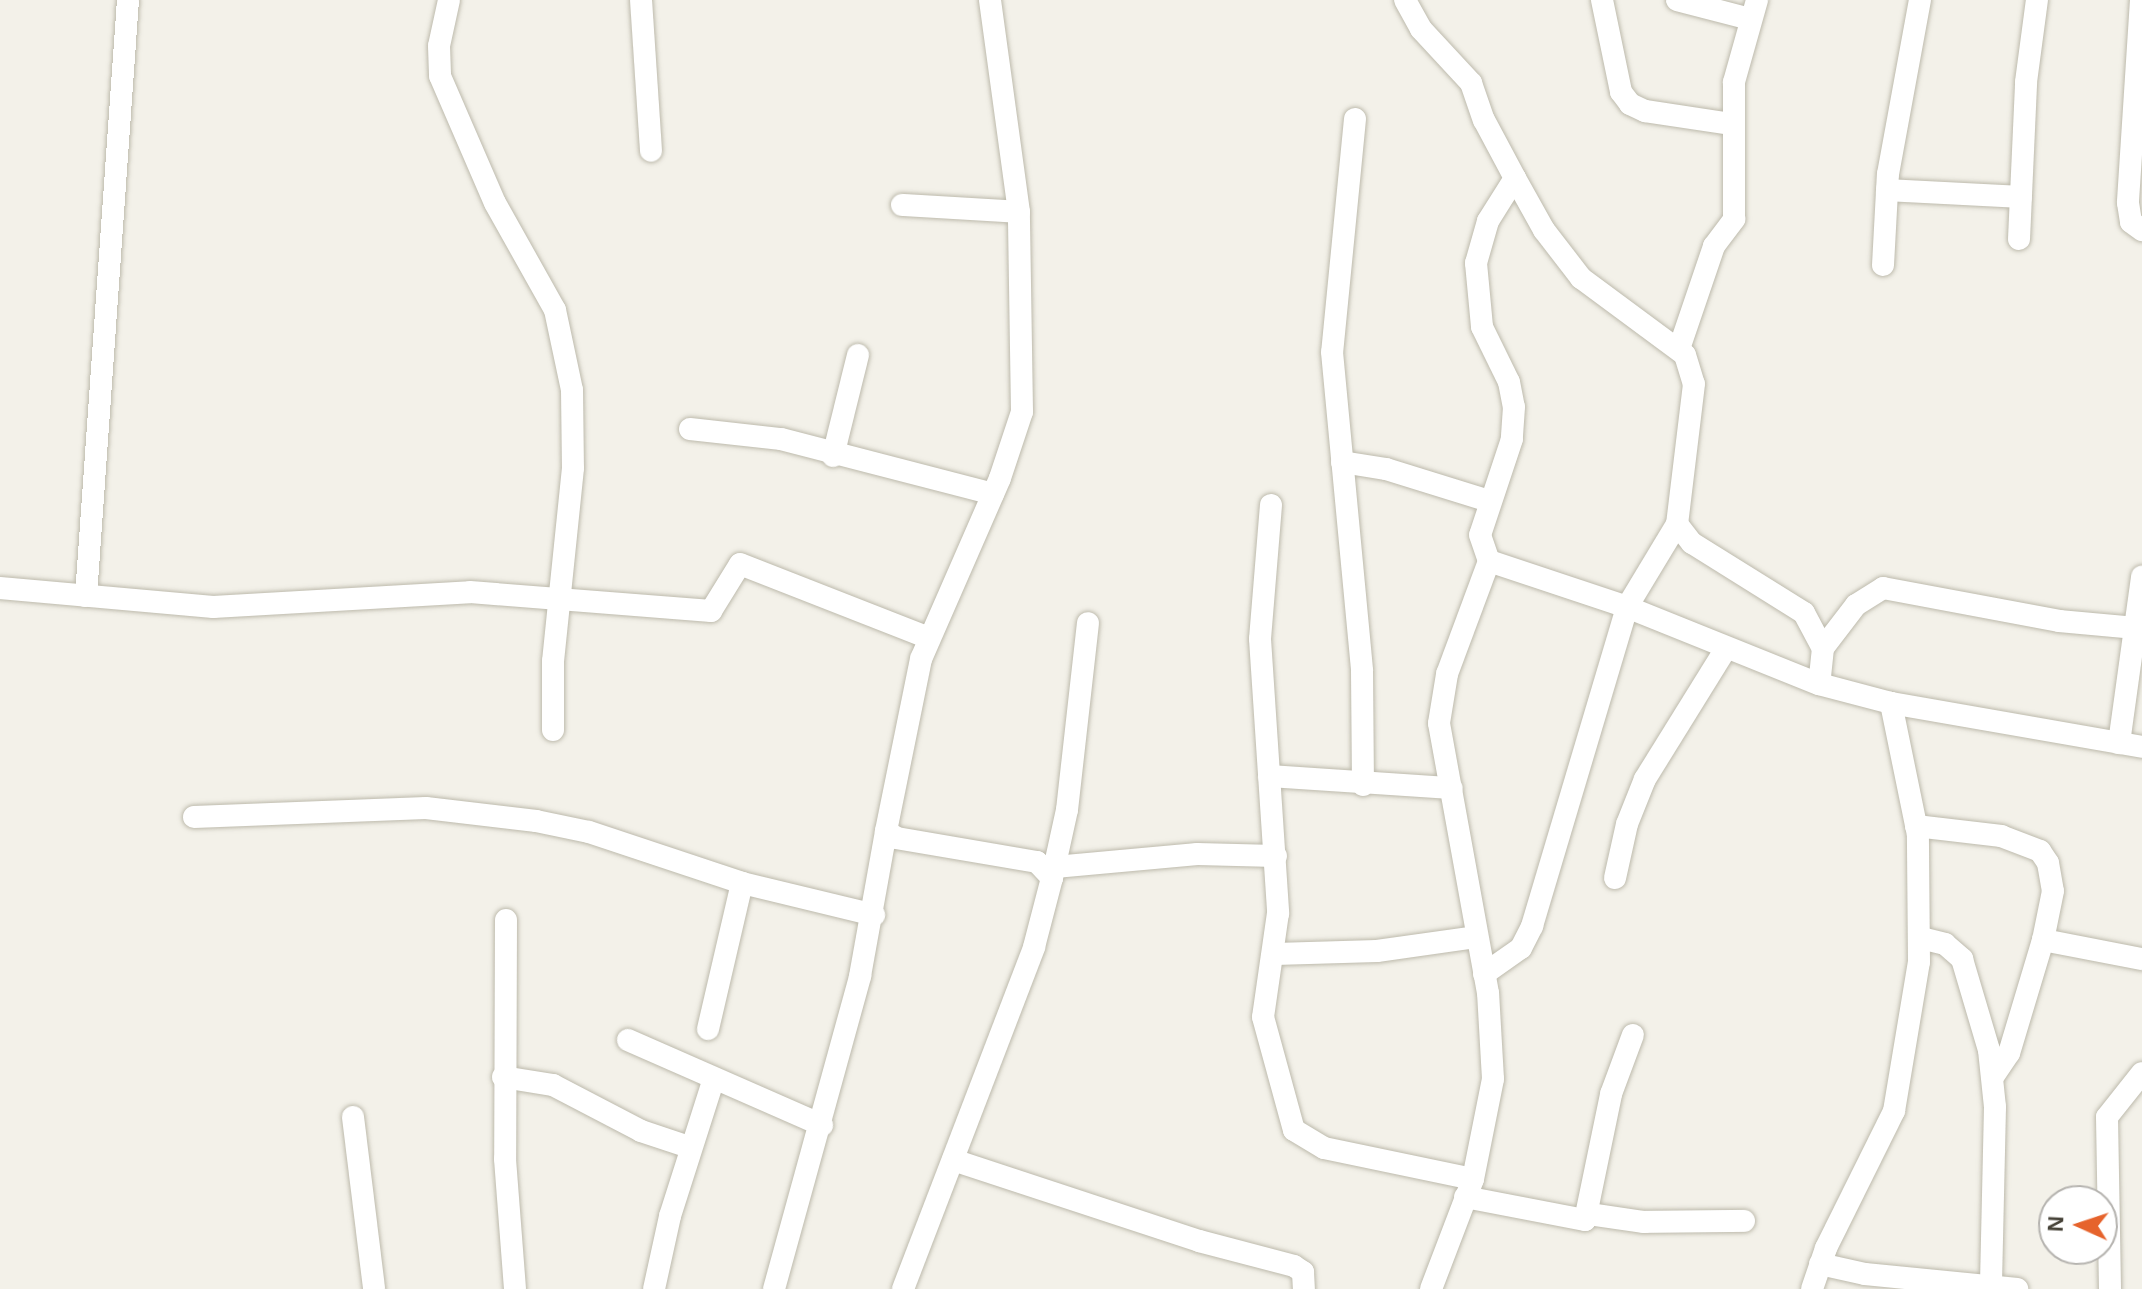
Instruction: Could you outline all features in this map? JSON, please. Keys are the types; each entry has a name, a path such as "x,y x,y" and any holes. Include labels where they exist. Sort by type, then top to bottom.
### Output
{"street":[{"path":"86,596 128,0"},
{"path":"449,0 439,46 440,76 495,203 543,281 565,345 574,421 562,597 553,661 553,730"},
{"path":"641,0 651,151"},
{"path":"774,1289 822,1125 874,915 886,831 929,638 993,494 1022,412 1019,212 990,0"},
{"path":"1405,0 1421,29 1471,83 1484,120 1544,230 1581,278 1679,349 1694,384 1677,524 1627,607 1542,900 1521,948 1484,974"},
{"path":"1602,0 1621,92 1630,104 1645,111 1732,124"},
{"path":"1677,0 1753,9 1734,82 1734,219 1714,246 1679,349"},
{"path":"1883,265 1887,190 1920,0"},
{"path":"2019,239 2037,0"},
{"path":"2134,218 2141,0"},
{"path":"1355,119 1333,319 1342,462 1362,671 1363,785"},
{"path":"1515,178 1488,221 1476,263 1482,327 1509,382 1514,407 1512,439 1489,501 1480,545 1489,561 1627,607 1725,650 1819,684 1891,703 2142,747"},
{"path":"1887,190 2021,197"},
{"path":"902,205 1019,212"},
{"path":"833,456 858,355"},
{"path":"690,429 781,439 833,456 993,494"},
{"path":"1342,462 1386,469 1489,501"},
{"path":"1271,505 1260,639 1276,856 1275,954 1263,1017 1297,1136 1324,1148 1469,1188 1573,1221 1589,1214 1644,1222 1744,1221"},
{"path":"1677,524 1692,543 1804,613 1823,648"},
{"path":"1431,1289 1469,1188 1493,1079 1484,974 1442,740 1441,705 1489,561"},
{"path":"0,588 213,607 425,591 562,597 711,611 734,571 746,565 929,638"},
{"path":"2119,743 2142,577"},
{"path":"1819,684 1823,648 1856,605 1883,588 2059,621 2136,628"},
{"path":"903,1289 1034,947 1067,810 1088,623"},
{"path":"1615,878 1627,824 1645,779 1725,650"},
{"path":"1812,1289 1820,1264 1894,1111 1921,938 1916,826 1891,703"},
{"path":"1269,776 1363,785 1452,788"},
{"path":"194,817 426,808 473,813 568,827 742,883 874,915"},
{"path":"1916,826 1980,831 2040,851 2048,863 2053,891 2043,940 2009,1053 1993,1077"},
{"path":"886,831 897,838 1037,862 1053,872 1197,854 1276,856"},
{"path":"708,1029 742,883"},
{"path":"506,920 503,1077 515,1289"},
{"path":"1275,954 1377,951 1477,937"},
{"path":"1921,938 1945,944 1962,959 1993,1077 1991,1287"},
{"path":"2043,940 2142,959"},
{"path":"1589,1214 1611,1094 1633,1035"},
{"path":"628,1040 713,1081 822,1125"},
{"path":"2110,1289 2107,1117 2142,1073"},
{"path":"503,1077 553,1085 641,1131 689,1147"},
{"path":"654,1289 689,1147 713,1081"},
{"path":"353,1117 374,1289"},
{"path":"953,1160 1199,1241 1294,1266 1303,1272 1304,1289"},
{"path":"1820,1264 1881,1276 2017,1289"}]}
